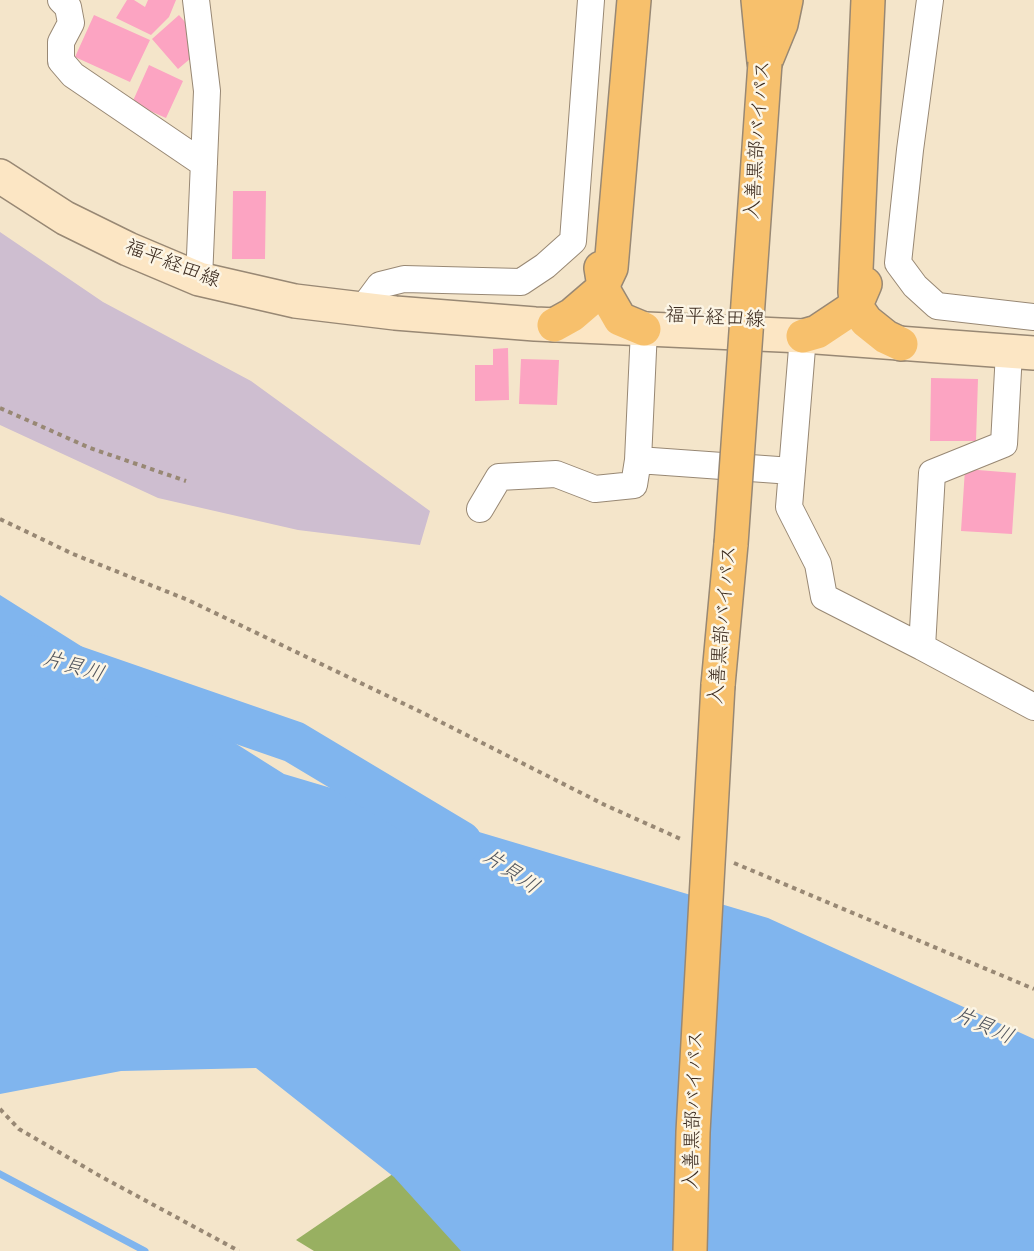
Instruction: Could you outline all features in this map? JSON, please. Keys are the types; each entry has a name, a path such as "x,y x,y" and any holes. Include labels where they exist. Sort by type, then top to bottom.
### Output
{"highway":[{"path":"623,0 608,284 620,319 646,322"},
{"path":"608,284 634,0"},
{"path":"758,0 757,10 765,63"},
{"name":"入善黒部バイパス","path":"690,1251 693,1132 718,685 731,544 769,0"},
{"path":"765,63 781,24 786,0"},
{"path":"868,0 861,315 891,334"},
{"path":"860,283 879,0"},
{"path":"815,327 846,292 860,283"},
{"path":"608,284 617,288 646,322"}],"main road":[{"name":"福平経田線","path":"0,176 65,218 128,249 199,279 295,301 395,313 561,315 646,322 815,327 1026,349"},
{"name":"福平経田線","path":"561,315 608,284"}],"street":[{"path":"61,0 68,7 70,23 61,42 61,61 73,75 204,164"},
{"path":"196,0 207,92 199,279"},
{"path":"363,308 380,285 404,279 521,282 545,266 573,242 591,0"},
{"path":"930,0 898,263 915,286 937,306 1034,317"},
{"path":"480,509 499,477 556,474 594,489 634,485 638,460 646,322"},
{"path":"815,327 792,471 789,507 818,564 824,597 1034,707"},
{"path":"922,647 932,472 1004,444 1026,349"},
{"path":"638,460 792,471"}],"path":[{"path":"0,408 90,448 186,481"},
{"path":"0,519 73,554 188,600 421,712 605,805 692,844"},
{"path":"725,859 1034,989"},
{"path":"0,1109 19,1130 239,1251"}],"shaded area":[{"path":"0,232 103,302 251,381 430,511 420,545 298,530 158,498 0,425"}],"green space":[{"path":"422,1154 523,1251 314,1251 296,1240"}],"water":[{"path":"0,595 284,774 768,918 1034,1039 1034,1251 461,1251 394,1177 256,1068 121,1071 0,1094"}],"building":[{"path":"127,0 134,0 145,7 148,0 176,0 169,17 151,35 116,18"},
{"path":"94,15 150,40 130,82 75,57"},
{"path":"179,15 192,30 187,40 197,53 178,69 152,39"},
{"path":"149,65 183,81 166,118 132,103"},
{"path":"233,191 266,191 265,259 232,259"},
{"path":"508,348 509,400 475,401 475,365 493,365 493,349"},
{"path":"521,359 559,360 557,405 519,404"},
{"path":"931,378 978,379 976,441 930,441"},
{"path":"965,469 1016,473 1012,534 961,531"}],"waterway":[{"name":"片貝川","path":"0,653 54,659 294,742 461,842"},
{"path":"0,1174 145,1251"}]}
